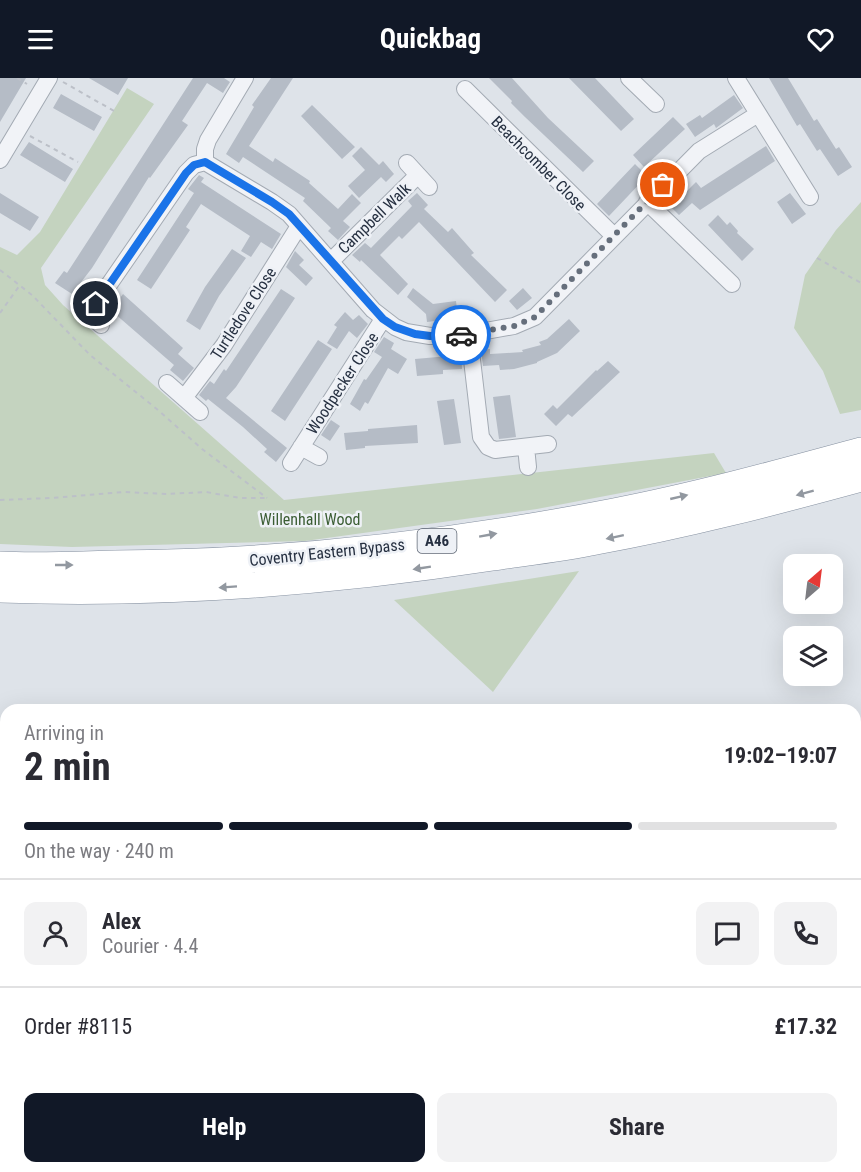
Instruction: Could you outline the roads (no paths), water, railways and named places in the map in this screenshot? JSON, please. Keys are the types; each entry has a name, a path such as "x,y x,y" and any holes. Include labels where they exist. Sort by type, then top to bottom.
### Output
{"highway":[{"name":"Coventry Eastern Bypass","path":"0,565 195,564 286,558 478,537 616,512 773,475 861,451"},
{"name":"Coventry Eastern Bypass","path":"0,589 217,588 314,581 411,570 596,542 762,505 861,478"}],"street":[{"path":"2,151 49,78"},
{"path":"205,162 208,140 244,78"},
{"path":"629,78 656,104"},
{"path":"736,78 810,197"},
{"name":"Beachcomber Close","path":"465,89 614,236"},
{"path":"89,316 186,173 194,165 205,162 289,214 383,319 395,327 430,336 470,334 514,326 535,317 699,151 758,114"},
{"name":"Campbell Walk","path":"331,261 418,175"},
{"path":"647,202 732,284"},
{"name":"Turtledove Close","path":"184,398 224,345 299,226"},
{"name":"Woodpecker Close","path":"291,463 383,319"},
{"path":"470,334 483,440 488,447 495,450 548,444"},
{"path":"167,383 200,412"},
{"name":"Woodpecker Close","path":"301,447 319,457"},
{"path":"526,447 528,467"}],"park label":[{"name":"Willenhall Wood","path":"310,519"}]}
